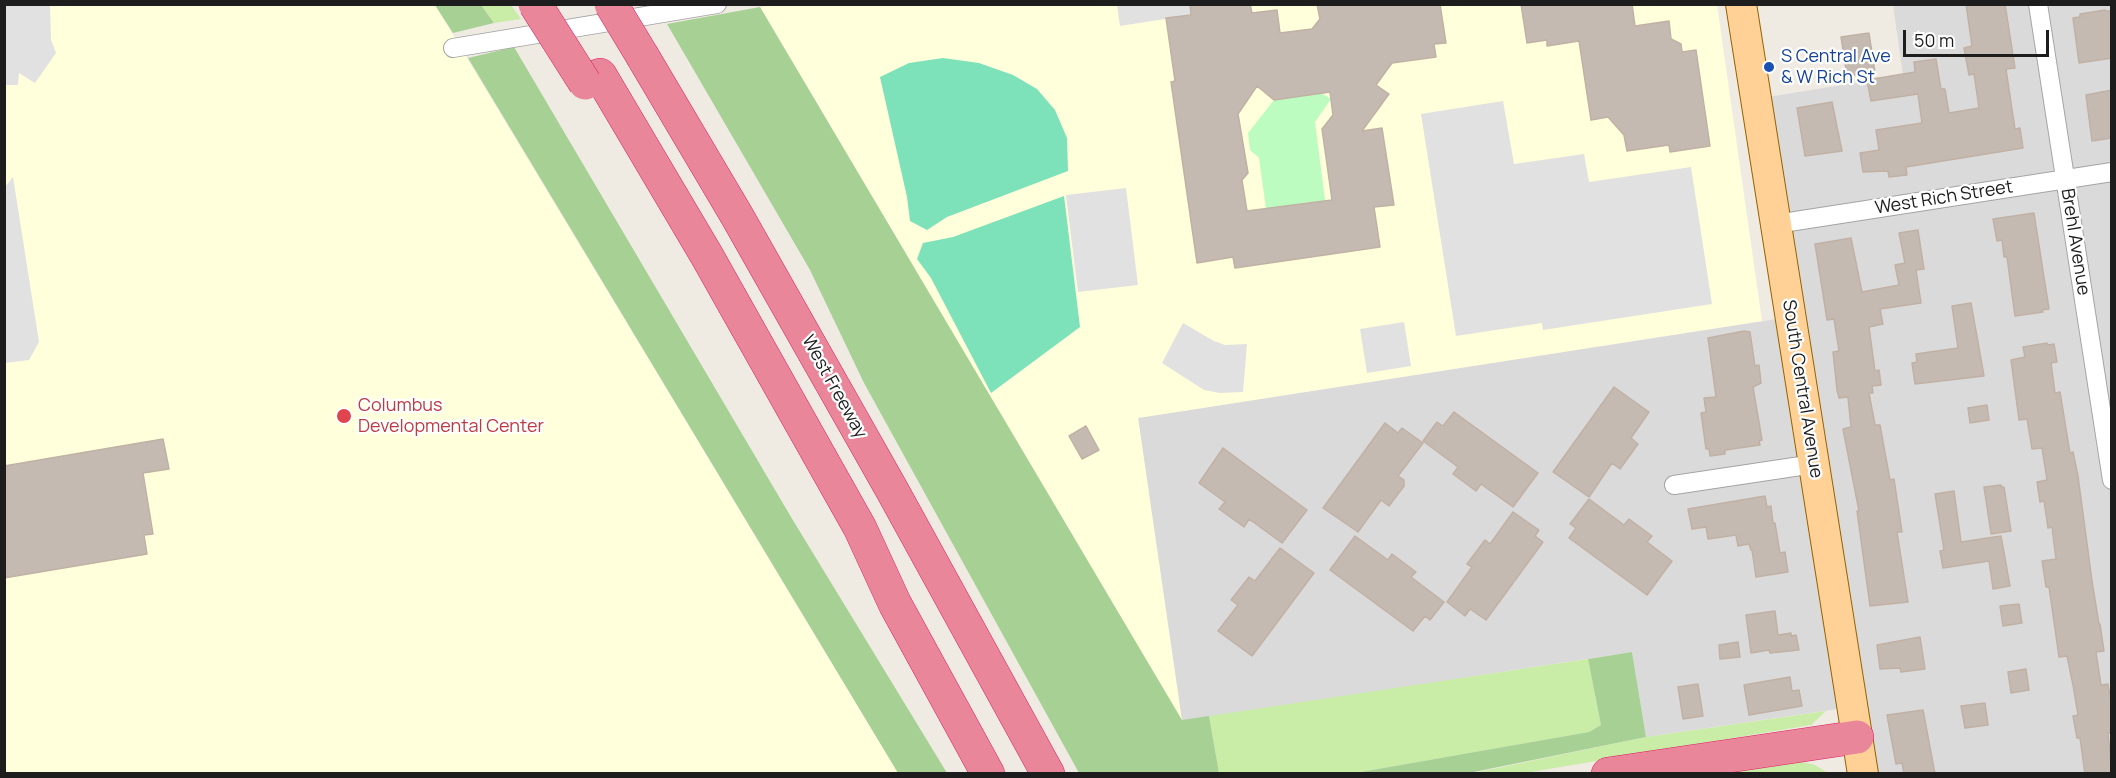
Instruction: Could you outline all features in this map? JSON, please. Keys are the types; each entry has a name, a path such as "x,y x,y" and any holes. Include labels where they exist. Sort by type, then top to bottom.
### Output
{"highway":[{"path":"535,4 639,140 854,518 894,604 988,774"},
{"path":"559,4 593,79"},
{"name":"West Freeway","path":"611,4 714,176 1048,774"},
{"path":"1608,774 1857,737"}],"main road":[{"name":"South Central Avenue","path":"1741,4 1863,774"}],"street":[{"path":"453,48 717,4"},
{"name":"Brehl Avenue","path":"2038,4 2112,480"},
{"name":"West Rich Street","path":"1776,224 2112,172"},
{"path":"1674,484 1814,464"}],"shaded area":[{"name":"Columbus Developmental Center","path":"5,4 435,5 898,773 5,774"},
{"path":"778,4 1717,5 1762,321 1138,418 1182,721 760,7"},
{"path":"4,5 50,5 51,40 56,53 35,83 19,73 18,85 5,85"},
{"path":"1117,5 1190,5 1191,15 1120,26"},
{"path":"1893,5 2111,5 2111,773 1863,773 1851,707 1646,737 1632,652 1182,721 1138,418 1790,317 1756,99 1903,75"},
{"path":"1503,101 1514,164 1584,154 1589,182 1691,167 1712,304 1543,330 1542,323 1456,336 1421,114"},
{"path":"13,177 39,342 29,360 5,363 4,188"},
{"path":"1126,188 1138,285 1078,292 1066,195"},
{"path":"1404,322 1411,366 1367,373 1360,329"},
{"path":"1183,323 1225,345 1247,344 1243,392 1220,393 1204,390 1162,363"}],"green space":[{"path":"435,5 481,5 494,23 453,33"},
{"path":"481,5 511,5 521,19 494,23"},
{"path":"760,7 1182,720 1209,716 1219,773 1079,773 864,383 810,270 667,24"},
{"path":"514,47 791,517 947,773 898,773 468,58"},
{"path":"943,58 979,63 1013,75 1037,89 1055,110 1067,138 1068,171 947,217 927,230 910,221 907,197 880,77 909,63"},
{"path":"1321,93 1331,99 1315,122 1326,208 1266,209 1259,158 1250,150 1248,133 1274,100"},
{"path":"1064,196 1080,327 991,393 931,278 917,259 923,243 953,237"},
{"path":"1632,652 1646,737 1469,773 1355,773 1589,732 1601,725 1588,659"},
{"path":"1588,659 1601,725 1589,732 1355,773 1219,774 1209,716"},
{"path":"1826,711 1811,725 1525,773 1469,774 1646,737"},
{"path":"1795,760 1815,765 1828,773 1712,774"}],"building":[{"path":"1190,4 1250,4 1252,13 1277,10 1280,33 1312,29 1320,19 1317,4 1440,4 1446,43 1434,44 1436,57 1392,63 1376,85 1389,94 1362,131 1382,128 1394,205 1374,207 1380,247 1235,268 1233,257 1197,263 1171,82 1175,81 1166,18 1191,15","holes":["1257,86 1274,100 1330,92 1333,115 1322,129 1332,200 1247,211 1242,180 1248,173 1238,114"]},
{"path":"1521,4 1632,4 1635,26 1669,21 1671,39 1681,44 1682,52 1696,50 1710,146 1670,152 1669,145 1627,151 1624,135 1608,117 1591,120 1579,41 1547,46 1547,40 1527,43"},
{"path":"1966,4 2005,4 2015,68 2006,69 2015,129 2020,128 2023,148 1906,167 1907,175 1889,177 1888,171 1863,172 1860,153 1879,150 1876,130 1922,123 1918,94 1871,101 1867,80 1915,72 1914,62 1936,59 1941,89 1945,89 1949,113 1979,108 1974,74 1969,75 1964,48 1972,46"},
{"path":"2112,11 2112,58 2079,63 2073,18 2080,17 2080,14"},
{"path":"1869,33 1875,72 1847,76 1841,37"},
{"path":"2112,90 2112,138 2092,141 2086,95"},
{"path":"1832,102 1842,151 1805,156 1797,108"},
{"path":"2034,213 2049,309 2015,316 2007,257 2004,257 2002,240 1997,241 1993,219"},
{"path":"1918,230 1924,269 1916,270 1921,303 1880,309 1883,324 1869,327 1875,371 1879,370 1881,385 1872,386 1873,393 1869,393 1875,425 1880,425 1890,480 1894,479 1902,532 1897,532 1908,602 1870,606 1857,511 1859,511 1843,429 1851,427 1848,397 1839,398 1837,390 1833,352 1839,351 1834,319 1827,320 1815,244 1851,238 1862,292 1899,285 1895,265 1905,263 1899,233"},
{"path":"1971,303 1984,376 1915,384 1912,363 1917,362 1916,354 1958,348 1952,306"},
{"path":"1744,331 1750,332 1755,366 1759,365 1761,383 1753,387 1762,440 1759,441 1760,445 1725,450 1725,454 1710,456 1709,449 1706,449 1701,413 1706,412 1704,398 1716,397 1708,338"},
{"path":"2047,343 2048,345 2054,344 2057,362 2051,363 2055,393 2060,392 2070,453 2073,452 2078,476 2104,651 2096,652 2101,685 2108,684 2112,709 2112,733 2108,733 2112,774 2085,774 2080,738 2077,738 2073,716 2078,715 2073,685 2067,656 2059,657 2049,587 2046,587 2042,561 2056,559 2052,527 2048,528 2044,501 2040,502 2037,482 2047,480 2042,448 2032,449 2027,419 2019,420 2011,360 2025,357 2023,347"},
{"path":"1614,387 1649,412 1631,438 1638,444 1620,469 1612,463 1589,497 1553,472"},
{"path":"1987,405 1989,420 1970,423 1968,408"},
{"path":"1454,412 1538,473 1513,507 1481,484 1476,491 1453,474 1458,467 1423,441 1437,422 1443,426"},
{"path":"1385,423 1398,433 1402,428 1423,443 1398,476 1404,480 1404,486 1389,506 1381,500 1358,532 1323,508"},
{"path":"1086,426 1099,450 1082,459 1069,436"},
{"path":"163,439 169,469 143,473 153,534 144,535 147,554 4,578 4,466"},
{"path":"1223,448 1307,510 1282,543 1249,519 1244,527 1219,509 1225,502 1199,483"},
{"path":"2001,485 2004,487 2011,531 1991,534 1984,487"},
{"path":"1954,491 1961,542 2001,536 2010,586 1993,589 1989,561 1943,568 1940,551 1944,550 1935,494"},
{"path":"1765,496 1767,507 1771,506 1780,553 1785,552 1788,572 1756,577 1749,544 1738,546 1736,535 1708,539 1706,527 1692,529 1688,509"},
{"path":"1589,499 1624,525 1629,519 1652,536 1647,542 1672,561 1647,595 1569,538 1576,528 1570,524"},
{"path":"1513,512 1539,530 1535,536 1543,542 1486,620 1470,609 1465,616 1447,602 1472,567 1467,564 1485,540 1490,544"},
{"path":"1355,536 1388,560 1392,554 1416,572 1411,577 1444,602 1430,620 1425,616 1413,631 1330,570"},
{"path":"1280,548 1314,573 1252,656 1218,631 1238,605 1231,600 1249,577 1255,581"},
{"path":"2019,604 2022,623 2003,626 2000,606"},
{"path":"1775,611 1778,635 1791,633 1791,636 1796,635 1799,650 1770,653 1769,650 1751,653 1746,615"},
{"path":"1920,637 1925,669 1901,672 1900,668 1880,669 1877,645"},
{"path":"1738,642 1740,657 1720,659 1719,645"},
{"path":"2026,669 2029,690 2011,693 2008,672"},
{"path":"1790,677 1792,691 1799,690 1802,706 1749,715 1744,685"},
{"path":"1698,684 1703,716 1683,719 1678,687"},
{"path":"1985,703 1988,725 1965,728 1961,706"},
{"path":"1923,710 1935,774 1904,774 1902,763 1896,764 1887,715"}],"place":[{"name":"S Central Ave & W Rich St","path":"1769,67"},
{"name":"Columbus Developmental Center","path":"344,416"}]}
